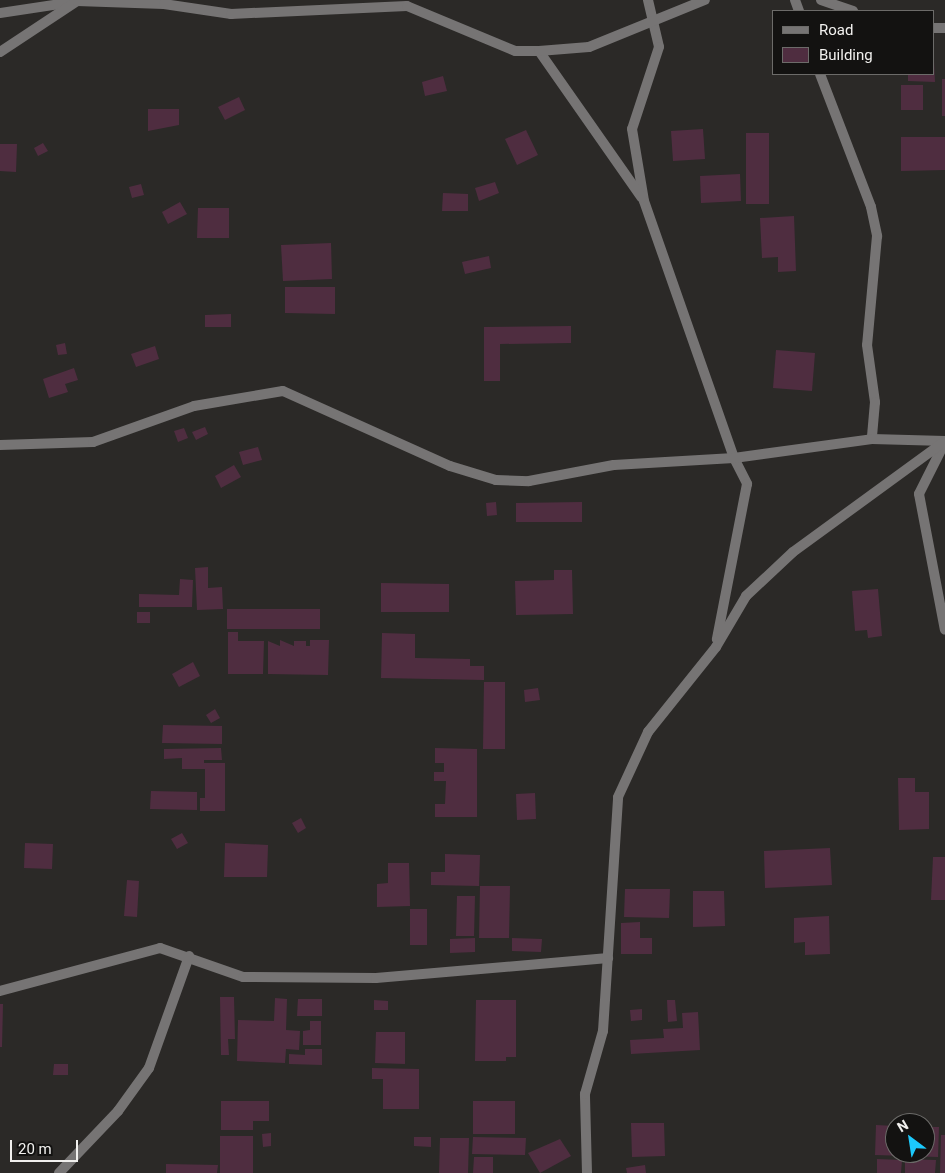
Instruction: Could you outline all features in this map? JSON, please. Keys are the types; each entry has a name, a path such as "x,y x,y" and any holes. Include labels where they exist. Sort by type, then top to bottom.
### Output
{"street":[{"path":"648,0 659,47 632,129 644,201 734,458 747,484 716,647"},
{"path":"0,13 78,1 164,4 231,14 407,6 515,51 539,51 589,47 654,24 687,5 705,0"},
{"path":"821,0 850,10"},
{"path":"0,52 78,1"},
{"path":"539,51 644,201"},
{"path":"820,75 871,207 877,236 867,345 875,402 872,439"},
{"path":"0,445 93,442 194,406 283,391 450,466 496,480 529,481 614,465 734,458 872,439 945,441"},
{"path":"945,441 919,494 945,630"},
{"path":"587,1173 585,1094 604,1032 618,797 648,732 716,647 746,596 793,552 945,441"},
{"path":"0,991 160,948 189,956 243,977 376,978 608,958"},
{"path":"59,1173 118,1111 150,1068 189,956"}],"building":[{"path":"908,75 935,75 935,82 908,81"},
{"path":"443,76 447,91 425,96 422,82"},
{"path":"942,79 945,79 945,116 942,116"},
{"path":"901,85 923,85 923,110 901,110"},
{"path":"239,97 245,110 225,120 218,107"},
{"path":"148,109 179,109 179,125 148,131"},
{"path":"703,129 705,159 673,161 671,131"},
{"path":"526,130 538,155 517,165 505,139"},
{"path":"746,133 769,133 769,204 746,204"},
{"path":"901,137 945,137 945,170 901,171"},
{"path":"43,143 48,151 38,156 34,148"},
{"path":"0,144 17,144 16,172 0,171"},
{"path":"740,174 741,201 701,203 700,176"},
{"path":"495,182 499,193 479,201 475,188"},
{"path":"141,184 144,195 132,198 129,187"},
{"path":"443,193 468,194 468,211 442,211"},
{"path":"180,202 187,214 168,224 162,212"},
{"path":"198,208 229,208 229,238 197,238"},
{"path":"794,216 796,271 778,272 778,257 762,258 760,218"},
{"path":"331,243 332,279 283,281 281,245"},
{"path":"489,256 491,268 465,274 462,262"},
{"path":"285,287 335,287 335,314 285,313"},
{"path":"231,314 231,327 205,327 205,315"},
{"path":"571,326 571,343 500,344 500,381 484,381 484,327"},
{"path":"65,343 67,354 58,355 56,345"},
{"path":"155,346 159,359 136,367 131,354"},
{"path":"776,350 815,353 812,391 773,388"},
{"path":"74,368 78,380 65,384 68,392 49,398 43,379"},
{"path":"205,427 208,434 196,440 192,432"},
{"path":"184,428 188,438 178,442 174,431"},
{"path":"258,447 262,460 243,465 239,452"},
{"path":"234,465 241,477 221,488 215,476"},
{"path":"496,502 497,515 487,516 486,503"},
{"path":"582,502 582,522 516,522 516,503"},
{"path":"208,567 208,588 222,587 223,609 197,610 195,568"},
{"path":"554,570 572,570 573,614 516,615 515,581 554,580"},
{"path":"180,579 193,580 192,607 139,607 139,594 179,595"},
{"path":"381,583 449,584 449,612 381,612"},
{"path":"878,589 882,636 868,638 867,630 855,631 852,591"},
{"path":"227,609 320,609 320,629 227,629"},
{"path":"137,612 150,612 150,623 137,623"},
{"path":"228,632 238,632 238,641 264,641 263,674 228,674"},
{"path":"382,633 415,634 415,658 470,659 470,666 484,666 484,680 381,678"},
{"path":"280,640 294,646 294,641 306,641 306,646 310,646 310,640 329,640 328,675 268,674 268,641 280,646"},
{"path":"193,662 200,676 179,687 172,674"},
{"path":"484,682 505,682 505,749 483,749"},
{"path":"538,688 540,700 525,702 524,690"},
{"path":"215,709 220,718 211,723 206,715"},
{"path":"163,725 222,726 222,744 162,743"},
{"path":"221,748 222,760 204,760 204,763 225,763 225,811 200,811 200,798 205,798 205,769 182,769 182,758 164,759 164,749"},
{"path":"435,748 477,749 477,817 435,817 435,804 445,804 446,781 434,781 434,772 444,772 444,763 435,763"},
{"path":"898,778 915,778 915,792 929,792 929,829 899,830"},
{"path":"151,791 197,792 197,810 150,809"},
{"path":"535,793 536,819 517,820 516,794"},
{"path":"301,818 306,828 298,833 292,823"},
{"path":"182,833 188,843 177,849 171,839"},
{"path":"25,843 53,844 52,869 24,868"},
{"path":"225,843 268,845 267,877 224,877"},
{"path":"830,848 832,885 765,888 764,851"},
{"path":"445,854 480,855 479,886 431,885 431,872 445,872"},
{"path":"933,857 945,857 945,900 931,900"},
{"path":"388,863 409,863 410,906 377,907 377,884 388,883"},
{"path":"127,880 139,881 137,917 124,916"},
{"path":"480,886 510,886 509,938 479,938"},
{"path":"625,889 670,889 669,918 624,917"},
{"path":"693,891 724,891 725,926 693,927"},
{"path":"457,896 475,896 474,936 456,936"},
{"path":"410,909 427,909 427,945 410,945"},
{"path":"829,916 830,954 805,955 805,942 794,943 794,918"},
{"path":"640,922 640,938 652,938 652,954 621,954 621,923"},
{"path":"475,938 475,952 450,953 450,939"},
{"path":"512,938 542,939 541,952 512,951"},
{"path":"220,997 234,997 235,1039 228,1039 229,1055 221,1055"},
{"path":"275,998 287,999 286,1030 300,1031 299,1050 286,1049 285,1063 237,1061 238,1020 274,1021"},
{"path":"298,999 322,999 322,1016 297,1016"},
{"path":"374,1000 388,1001 388,1010 374,1010"},
{"path":"476,1000 516,1000 516,1057 506,1057 506,1061 475,1061"},
{"path":"667,1000 675,1000 677,1021 668,1022"},
{"path":"0,1004 3,1004 2,1047 0,1047"},
{"path":"642,1009 642,1020 631,1021 630,1010"},
{"path":"698,1012 700,1050 631,1054 630,1040 664,1038 663,1029 683,1028 682,1013"},
{"path":"310,1021 321,1021 321,1045 303,1045 303,1031 310,1030"},
{"path":"376,1032 405,1032 405,1064 375,1063"},
{"path":"305,1049 322,1049 322,1065 289,1064 289,1054 305,1055"},
{"path":"54,1064 68,1064 68,1075 53,1075"},
{"path":"372,1068 419,1069 419,1109 383,1109 383,1079 372,1079"},
{"path":"221,1101 269,1101 269,1121 253,1121 253,1130 221,1130"},
{"path":"473,1101 515,1101 515,1134 473,1134"},
{"path":"631,1123 664,1123 665,1156 632,1157"},
{"path":"876,1125 885,1125 885,1155 875,1155"},
{"path":"935,1127 939,1127 938,1157 935,1157"},
{"path":"271,1133 271,1146 263,1147 262,1134"},
{"path":"941,1135 945,1135 945,1173 940,1173"},
{"path":"220,1136 253,1136 253,1173 220,1173"},
{"path":"414,1137 431,1137 431,1147 414,1146"},
{"path":"473,1137 526,1138 525,1155 472,1154"},
{"path":"440,1138 469,1138 468,1173 439,1173"},
{"path":"560,1139 571,1156 540,1173 528,1153"},
{"path":"474,1157 493,1157 493,1173 473,1173"},
{"path":"877,1159 885,1159 885,1163 902,1163 901,1173 877,1173"},
{"path":"936,1160 935,1173 905,1173 905,1163 935,1163"},
{"path":"166,1164 218,1165 217,1173 166,1173"},
{"path":"645,1165 646,1173 627,1173 626,1168"}]}
